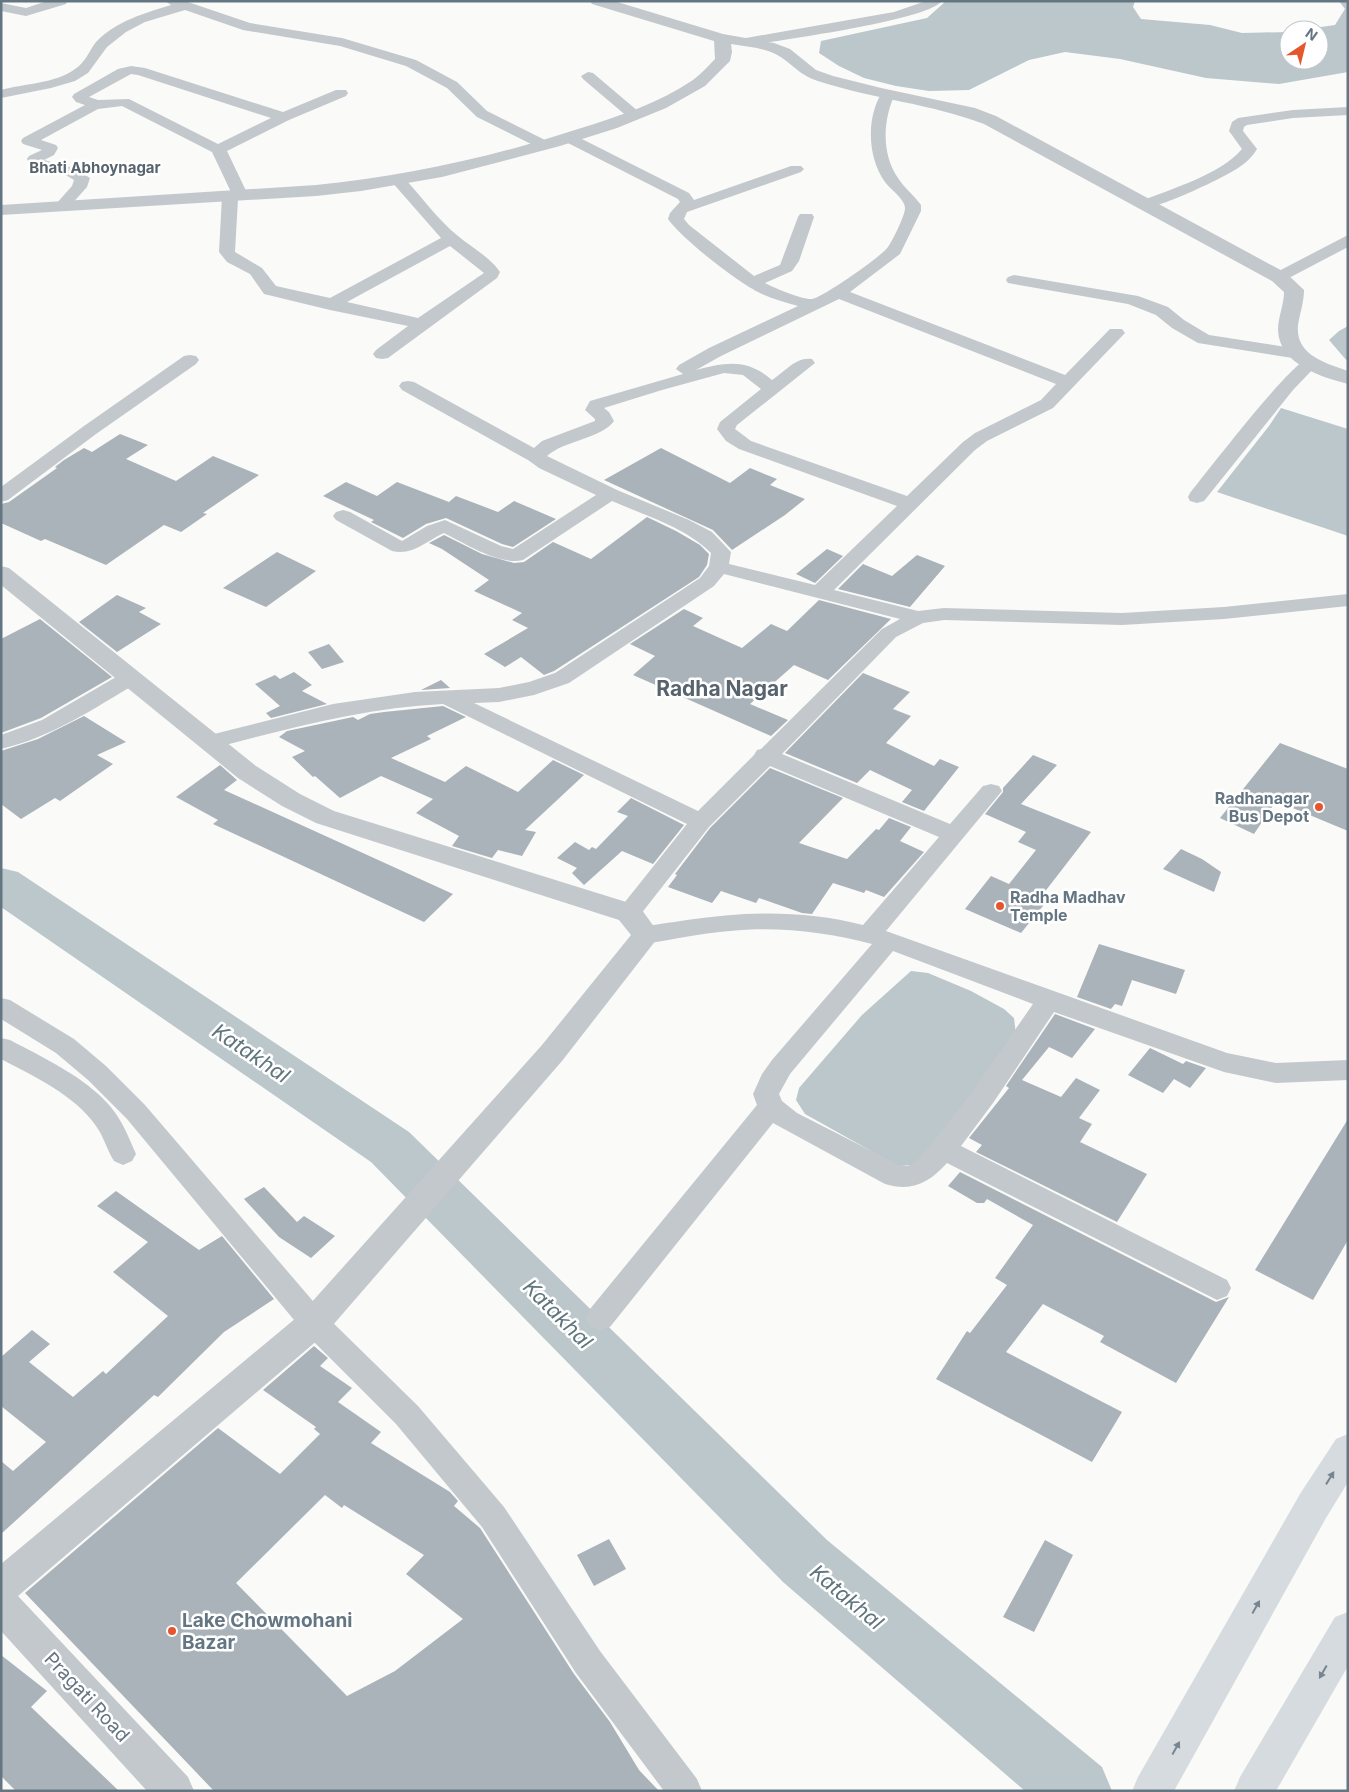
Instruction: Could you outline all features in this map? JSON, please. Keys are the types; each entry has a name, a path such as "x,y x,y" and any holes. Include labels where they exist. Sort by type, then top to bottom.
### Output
{"main road":[{"path":"1152,1791 1313,1506 1348,1450"},
{"path":"1254,1791 1348,1630"}],"street":[{"path":"8,1 20,11"},
{"path":"1,7 33,12 61,1"},
{"path":"596,1 722,38 768,46 784,52 810,73 826,79 969,112 990,120 1279,277 1294,290 1295,302 1288,331 1291,347 1304,358"},
{"path":"746,42 896,16 923,8 936,1"},
{"path":"1,94 49,85 78,74 88,66 96,51 121,28 178,4 248,27 342,42 411,64 438,76 452,85 482,114 544,145"},
{"path":"1,210 64,204 360,186 399,181 569,138 634,115 671,99 694,86 712,72 723,60 722,38"},
{"path":"94,105 92,102 81,100 79,97 123,72 130,70 140,71 284,117"},
{"path":"588,76 634,115"},
{"path":"219,150 284,117 341,93"},
{"path":"656,386 715,352 838,293 894,251 913,211 913,205 892,180 882,160 879,124 883,102 888,94"},
{"path":"64,204 79,187 82,178 69,171 35,162 34,160 49,152 51,148 28,141 94,105 124,102 219,150"},
{"path":"1144,205 1219,172 1246,156 1250,149 1236,131 1237,125 1243,121 1293,114 1348,112"},
{"path":"569,138 684,196 688,202 678,212 676,219 683,228 753,282 780,296 816,305"},
{"path":"219,150 235,195 227,252 229,257 258,272 263,284 270,290 421,324"},
{"path":"682,209 796,169"},
{"path":"382,354 421,324 489,278 492,272 451,238 399,181"},
{"path":"753,282 786,268 791,261 806,217"},
{"path":"330,305 451,238"},
{"path":"1279,277 1348,240"},
{"path":"1014,280 1132,300 1162,311 1178,324 1204,339 1304,358 1348,378"},
{"path":"838,293 1069,383"},
{"path":"820,592 969,446 981,437 1047,404 1116,333"},
{"path":"1196,497 1287,386 1304,358"},
{"path":"1,496 90,430 190,360"},
{"path":"806,363 730,422 726,429 732,437 745,445 910,504"},
{"path":"535,456 548,445 601,425 605,421 603,416 594,410 596,405 656,386 724,368 737,368 755,374 772,389"},
{"path":"210,742 333,711 382,703 445,697 470,697 534,688 562,678 707,582 719,567 721,552 705,536 546,464 535,456 408,386"},
{"path":"343,516 399,547 405,547 431,530 446,526 494,550 516,556 610,494"},
{"path":"719,567 918,617 944,614 1122,619 1224,613 1348,600"},
{"path":"1,573 247,772 291,800 325,817 629,913 646,935"},
{"path":"629,913 701,822 889,633 918,617"},
{"path":"1,742 17,740 36,732 130,678"},
{"path":"445,697 701,822"},
{"path":"766,756 954,834"},
{"path":"991,791 954,834 771,1081 766,1094 771,1106 788,1120 895,1176 915,1176 955,1136 1049,1000"},
{"path":"1,1587 314,1323 552,1053 646,935 731,922 796,922 847,928 879,937 1224,1062 1276,1073 1348,1070"},
{"path":"1,1007 65,1046 136,1112 314,1323 407,1414 493,1517 588,1662 685,1791"},
{"path":"1,1047 42,1070 96,1109 112,1130 124,1154"},
{"path":"600,1318 771,1106"},
{"path":"943,1149 1217,1288"},
{"name":"Pragati Road","path":"1,1604 174,1791"}],"shaded area":[{"path":"946,1 1135,1 1133,7 1141,19 1210,25 1242,33 1279,32 1279,70 1329,70 1329,26 1335,25 1345,9 1339,1 1348,1 1348,72 1279,84 1206,78 1120,59 1065,52 1029,60 969,90 929,91 896,86 864,78 839,66 819,53 821,41 927,18"},
{"path":"1348,326 1348,362 1329,340"},
{"path":"1281,408 1348,429 1348,536 1217,492"},
{"path":"911,971 928,973 971,991 1004,1009 1014,1018 1016,1035 926,1155 913,1165 898,1166 805,1114 796,1100 799,1088 862,1015"}],"building":[{"path":"120,434 148,445 126,459 176,481 213,456 259,475 203,513 207,514 181,532 164,525 106,565 45,539 41,541 1,523 1,504 9,502 57,468 55,467 64,460 84,448 92,452"},
{"path":"661,448 730,483 750,468 777,479 770,485 805,499 785,515 732,550 713,530 604,480"},
{"path":"346,482 377,496 397,482 449,502 456,496 498,512 514,501 556,519 513,547 502,544 446,518 426,524 403,538 371,522 374,520 323,496"},
{"path":"647,517 700,545 709,554 707,565 699,577 554,671 544,675 521,657 505,667 484,654 528,628 512,620 522,613 474,591 489,580 442,549 429,543 444,535 482,554 514,563 524,562 553,542 591,559"},
{"path":"827,549 843,556 815,583 796,574"},
{"path":"277,552 316,571 266,607 223,588"},
{"path":"917,555 945,566 910,607 838,589 863,564 892,576"},
{"path":"117,595 146,608 139,612 161,624 117,652 79,622"},
{"path":"819,600 891,619 828,680 794,665 750,704 788,720 771,736 633,675 655,656 630,644 684,609 703,618 693,626 742,648 771,624 787,631"},
{"path":"40,619 112,677 41,718 1,733 1,639"},
{"path":"329,644 344,662 322,669 308,652"},
{"path":"294,672 312,685 302,691 327,704 271,718 266,713 280,706 255,684 275,675 280,679"},
{"path":"863,673 910,692 893,709 911,716 886,743 934,766 940,759 959,767 924,811 902,802 912,790 870,770 857,783 785,753"},
{"path":"441,680 450,688 421,690"},
{"path":"443,706 466,717 427,736 431,739 391,758 445,782 466,766 518,792 553,760 584,775 525,830 536,832 522,856 498,850 492,858 452,846 459,836 416,813 433,799 381,776 340,798 315,776 313,777 292,757 305,751 279,737 287,731 353,717 358,720 370,714"},
{"path":"84,716 126,742 97,755 113,764 60,801 55,798 21,819 1,804 1,751 38,739"},
{"name":"Radhanagar Bus Depot","path":"1280,743 1348,769 1348,831 1276,801 1254,834 1220,818"},
{"path":"1033,755 1057,765 1021,804 1091,832 1040,898 1047,901 1021,933 965,909 991,876 1009,884 1036,850 1018,842 1026,832 985,814 1003,792 1003,788"},
{"path":"220,765 237,780 224,790 453,894 424,922 213,824 218,820 176,797"},
{"path":"770,768 843,798 799,843 847,859 876,829 879,830 889,818 911,827 900,841 924,852 884,897 866,890 864,893 833,883 812,914 802,913 759,898 756,903 721,891 712,903 668,887 677,875 675,874 710,828"},
{"path":"631,798 684,825 653,864 622,851 584,885 572,873 577,868 557,858 575,842 589,850 592,847 596,849 628,816 617,812"},
{"path":"1181,849 1202,859 1221,872 1214,892 1163,869"},
{"path":"1099,944 1185,970 1176,994 1132,980 1122,1006 1115,1004 1111,1009 1077,997"},
{"path":"1055,1014 1095,1029 1072,1058 1049,1047 1022,1080 1061,1097 1076,1078 1100,1090 1079,1118 1092,1124 1080,1142 1147,1174 1117,1222 976,1152 982,1145 969,1138 1009,1088 1006,1086"},
{"path":"1150,1048 1183,1064 1186,1061 1206,1068 1190,1088 1174,1079 1163,1093 1128,1075"},
{"path":"1348,1119 1348,1240 1313,1300 1255,1270"},
{"path":"960,1172 1216,1302 1229,1297 1176,1383 1100,1342 1104,1336 1043,1304 1006,1352 1122,1412 1092,1462 936,1379 967,1331 970,1333 1007,1285 995,1278 1033,1225 987,1199 984,1203 977,1203 948,1186"},
{"path":"264,1187 297,1222 304,1216 335,1236 311,1258 279,1237 244,1199"},
{"path":"116,1191 199,1250 222,1236 274,1299 224,1332 158,1397 154,1395 1,1534 1,1461 13,1471 46,1442 1,1406 1,1357 32,1330 50,1344 29,1362 73,1397 103,1371 106,1374 168,1316 113,1272 148,1242 97,1206"},
{"name":"Lake Chowmohani Bazar","path":"314,1346 328,1358 320,1366 352,1388 338,1402 381,1432 371,1443 450,1492 458,1501 454,1506 480,1528 574,1674 610,1722 639,1770 659,1791 214,1791 25,1593 218,1428 280,1474 320,1434 314,1429 316,1427 263,1390","holes":["325,1495 342,1508 344,1505 424,1555 406,1574 463,1619 395,1671 347,1696 236,1583"]},
{"path":"609,1539 626,1569 594,1586 577,1555"},
{"path":"1045,1540 1073,1555 1034,1632 1003,1617"},
{"path":"1,1655 47,1691 31,1707 119,1791 16,1791 1,1776"}],"waterway":[{"name":"Katakhal","path":"1,884 390,1147 805,1561 1078,1791"}],"place":[{"name":"Radhanagar Bus Depot","path":"1319,807"},
{"name":"Radha Madhav Temple","path":"1000,906"},
{"name":"Lake Chowmohani Bazar","path":"172,1631"}],"district":[{"name":"Bhati Abhoynagar","path":"95,167"},
{"name":"Radha Nagar","path":"722,688"}]}
